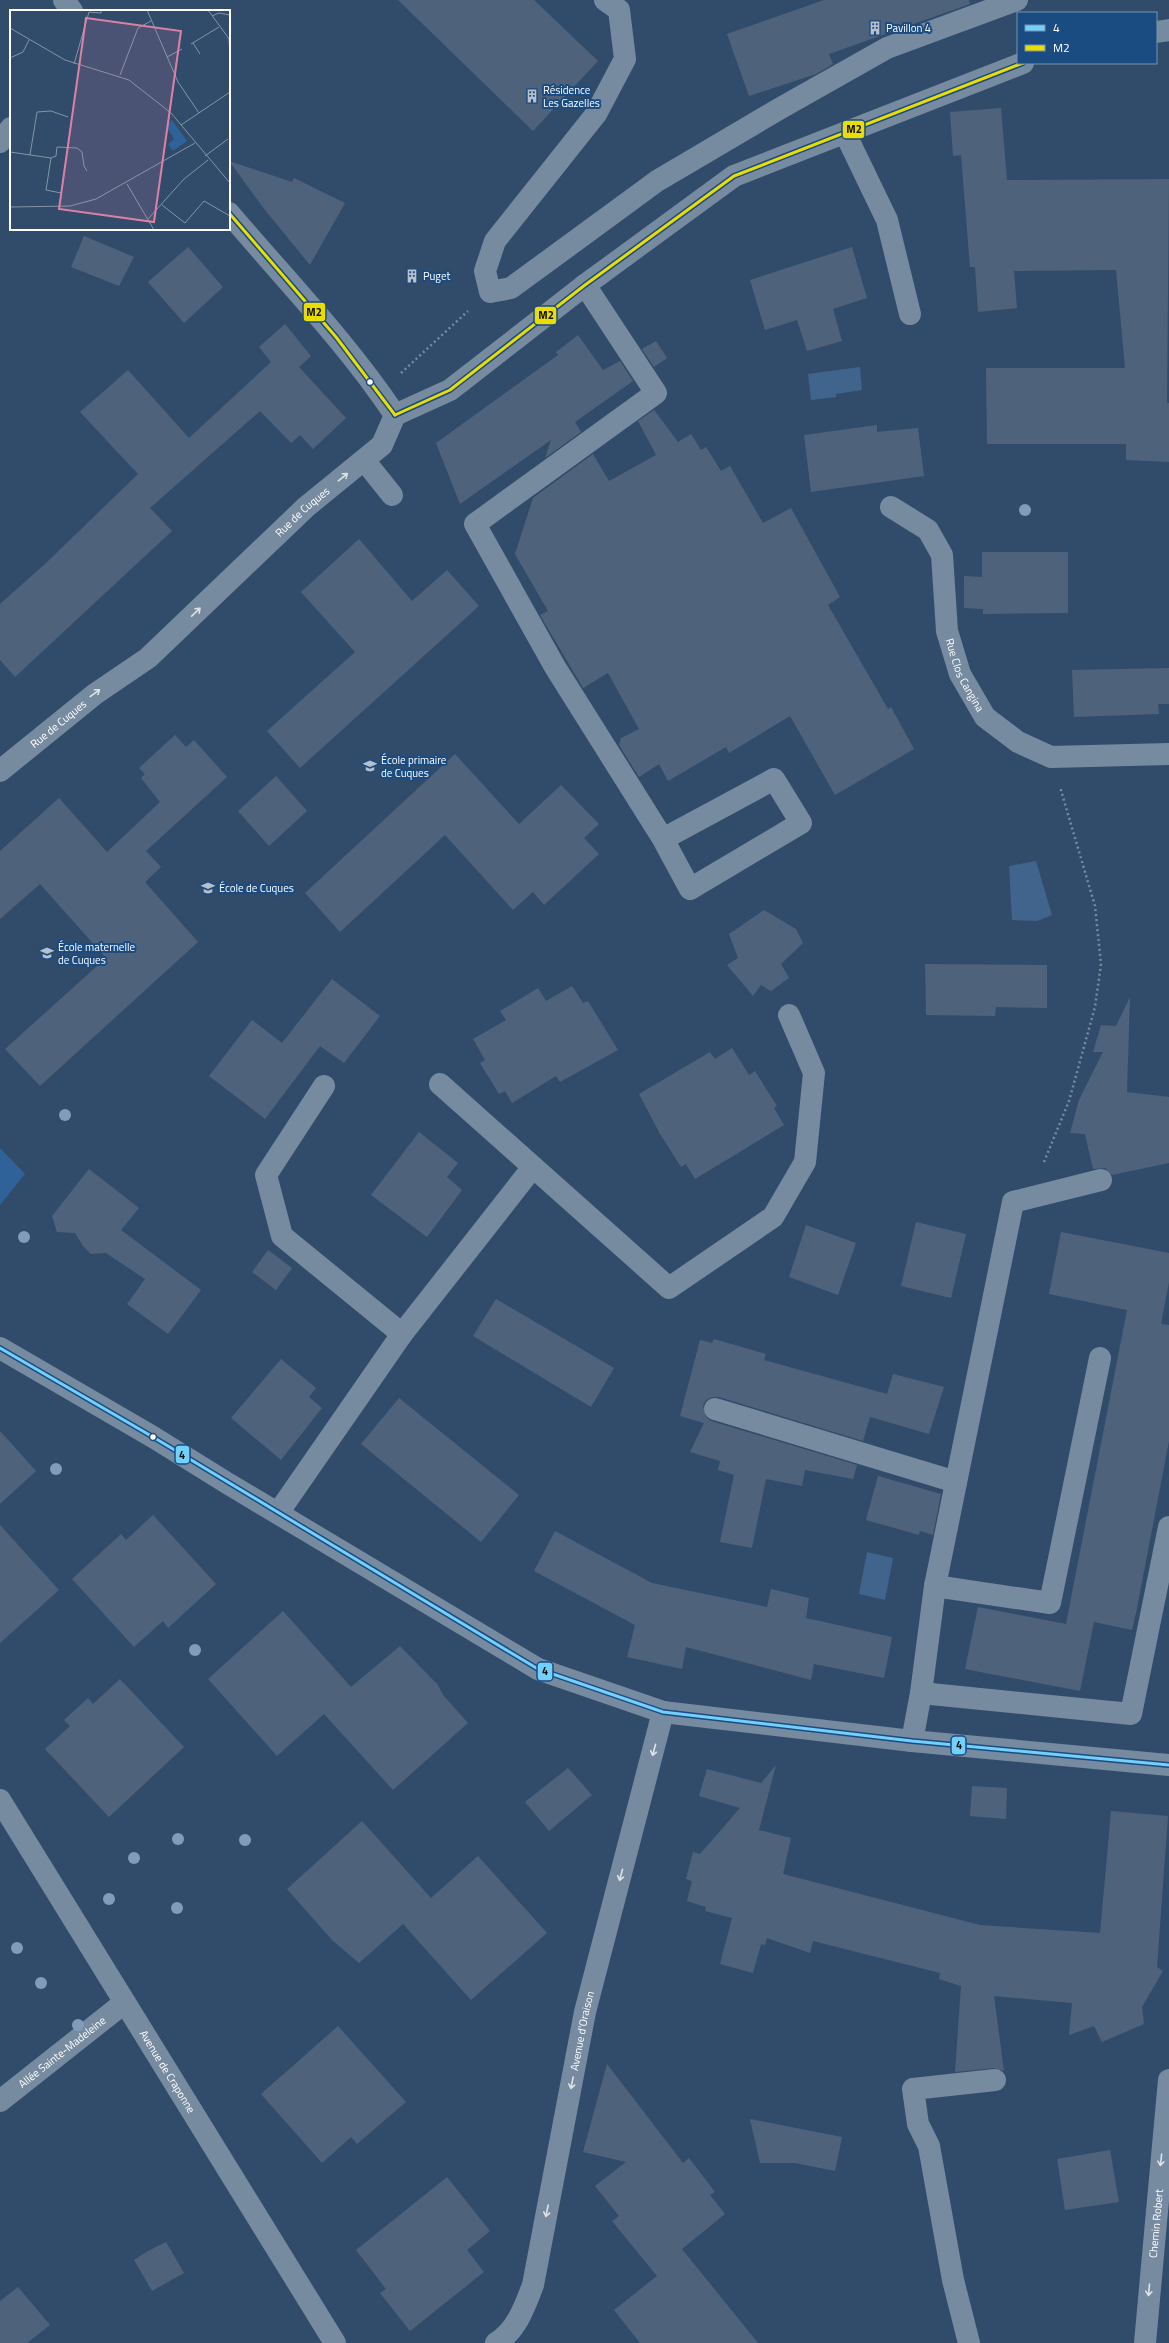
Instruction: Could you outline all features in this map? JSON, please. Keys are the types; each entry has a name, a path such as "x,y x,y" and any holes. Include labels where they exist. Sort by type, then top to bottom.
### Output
{"street":[{"path":"64,0 71,10"},
{"path":"605,0 619,10 624,59 596,114 495,241 485,271 490,292 511,288 657,181 887,48 1017,0"},
{"path":"1157,32 1169,30"},
{"path":"230,214 380,392 395,415 450,390 585,285 734,176 1020,64"},
{"path":"0,142 10,129"},
{"path":"845,133 887,220 910,314"},
{"path":"585,285 656,392 475,524 555,668 663,839 690,889 801,823 774,779 663,839"},
{"name":"Rue de Cuques","path":"0,771 95,694 148,658 306,507 368,466 382,445 395,415"},
{"path":"368,466 392,495"},
{"name":"Rue Clos Cangina","path":"891,508 928,530 942,555 947,631 960,674 985,717 1018,742 1051,757 1169,754"},
{"path":"440,1084 668,1288 773,1217 805,1162 814,1073 789,1015"},
{"path":"324,1086 266,1175 282,1236 402,1334"},
{"path":"278,1513 402,1334 533,1167"},
{"path":"912,1742 921,1693 935,1586 1013,1202 1100,1180"},
{"path":"0,1348 153,1437 538,1669 663,1712 912,1742 1169,1765"},
{"path":"935,1586 1050,1603 1100,1358"},
{"path":"715,1409 956,1482"},
{"path":"921,1693 1131,1714 1169,1527"},
{"name":"Avenue d'Oraison","path":"496,2343 504,2338 522,2313 533,2284 585,2012 663,1712"},
{"name":"Avenue de Craponne","path":"0,1800 335,2343"},
{"name":"Allée Sainte-Madeleine","path":"0,2101 124,2003"},
{"path":"969,2343 953,2280 929,2146 918,2124 913,2089 995,2080"},
{"name":"Chemin Robert","path":"1145,2343 1169,2080"}],"path":[{"path":"380,392 490,292"},
{"path":"1043,1164 1069,1101 1094,1007 1101,964 1095,906 1051,757"}],"shaded area":[{"path":"860,367 862,390 836,394 836,397 811,400 808,374"},
{"path":"1036,861 1052,915 1037,921 1012,920 1009,866"},
{"path":"0,1148 25,1174 0,1205"},
{"path":"867,1552 893,1558 885,1600 859,1594"}],"building":[{"name":"Résidence Les Gazelles","path":"398,0 534,0 598,61 533,131"},
{"path":"824,0 969,0 970,4 829,54 833,64 816,74 749,96 727,34"},
{"path":"1001,108 1007,180 1169,179 1167,403 1169,403 1169,462 1126,460 1126,444 987,444 986,368 1125,368 1116,270 1014,271 1017,308 978,312 975,267 970,267 961,155 953,156 950,112"},
{"path":"230,161 292,182 294,178 345,203 310,265 265,210"},
{"path":"84,236 134,257 119,286 71,267"},
{"path":"188,247 223,287 184,323 148,282"},
{"path":"852,247 867,298 833,309 842,341 807,351 797,320 765,330 750,280"},
{"path":"285,324 311,356 299,367 346,418 313,449 300,435 291,443 260,411 150,508 172,531 15,677 0,660 0,604 46,563 138,474 80,412 128,370 189,438 271,362 259,347"},
{"path":"578,335 603,370 620,361 633,381 575,422 581,432 545,458 551,440 460,504 436,443 558,355 556,352"},
{"path":"656,341 667,358 654,367 642,349"},
{"path":"654,410 678,442 691,434 701,450 706,447 721,471 730,466 763,523 791,508 840,597 828,605 888,709 891,707 914,749 835,795 790,716 729,753 726,747 668,781 659,764 639,777 619,745 621,738 639,729 608,673 583,688 540,615 548,611 515,554 533,498 593,454 609,481 656,455 638,421"},
{"path":"877,425 877,432 918,428 924,476 811,492 804,435"},
{"path":"359,539 412,601 447,570 479,606 300,768 267,731 355,652 301,592"},
{"path":"982,552 1068,552 1068,613 983,614 983,609 964,608 964,576 982,577"},
{"path":"1169,668 1169,704 1158,704 1159,714 1074,717 1072,670"},
{"path":"175,735 186,747 194,740 227,777 146,851 161,867 145,882 198,942 40,1086 5,1049 106,958 40,884 0,919 0,851 59,798 107,852 160,802 141,778 145,774 139,768"},
{"path":"455,754 519,824 561,785 599,824 584,838 599,854 544,905 533,892 513,910 445,835 340,932 305,893"},
{"path":"276,776 307,811 269,846 238,811"},
{"path":"764,910 796,929 803,943 781,964 789,978 771,991 761,985 753,996 727,965 738,958 729,934"},
{"path":"925,964 1047,965 1047,1008 996,1007 995,1016 926,1015"},
{"path":"332,979 380,1016 344,1063 320,1046 265,1119 209,1076 252,1020 282,1043"},
{"path":"572,986 583,1003 588,1001 618,1050 560,1082 556,1076 512,1103 505,1091 499,1094 480,1063 485,1060 473,1039 506,1020 500,1011 538,988 546,1001"},
{"path":"1130,997 1127,1092 1169,1097 1169,1163 1112,1175 1105,1168 1093,1169 1085,1134 1070,1133 1079,1100 1103,1052 1093,1052 1101,1025 1116,1026"},
{"path":"732,1048 749,1075 755,1071 777,1106 774,1108 784,1125 695,1179 686,1164 681,1167 660,1134 639,1094 710,1052 715,1059"},
{"path":"419,1132 458,1163 447,1177 462,1190 427,1237 371,1195"},
{"path":"89,1169 139,1208 121,1230 201,1290 168,1334 127,1304 145,1279 106,1253 91,1254 83,1246 75,1233 57,1232 52,1216"},
{"path":"916,1222 966,1234 951,1298 901,1286"},
{"path":"806,1225 856,1243 838,1295 789,1277"},
{"path":"1061,1232 1169,1253 1169,1282 1161,1324 1169,1325 1169,1441 1137,1608 1132,1630 1094,1622 1080,1691 965,1669 978,1607 1066,1624 1127,1310 1049,1294"},
{"path":"268,1250 292,1268 276,1290 252,1272"},
{"path":"496,1299 614,1368 591,1407 473,1336"},
{"path":"714,1339 766,1354 764,1360 887,1394 893,1374 944,1387 929,1434 870,1417 863,1441 719,1397 712,1397 706,1400 703,1406 706,1417 711,1421 857,1465 853,1479 805,1470 802,1486 766,1479 752,1548 720,1542 734,1475 718,1470 720,1461 690,1452 704,1423 680,1416 700,1340 712,1343"},
{"path":"281,1359 316,1388 309,1397 322,1408 281,1460 231,1418"},
{"path":"399,1398 519,1495 481,1542 361,1444"},
{"path":"0,1431 36,1471 0,1504"},
{"path":"878,1476 941,1494 933,1535 920,1531 919,1535 866,1520"},
{"path":"153,1515 216,1584 168,1628 163,1621 134,1647 72,1579 121,1534 126,1540"},
{"path":"0,1525 59,1590 0,1643"},
{"path":"555,1531 652,1583 767,1607 771,1589 809,1598 806,1618 892,1637 884,1678 814,1664 811,1680 686,1647 682,1669 627,1657 635,1625 534,1571"},
{"path":"283,1611 351,1687 400,1646 438,1685 443,1695 468,1723 393,1790 324,1714 277,1756 208,1679"},
{"path":"120,1679 184,1747 109,1817 45,1749 70,1726 64,1720 88,1698 93,1704"},
{"path":"776,1765 759,1830 791,1838 783,1874 980,1925 1100,1933 1111,1811 1168,1816 1157,1967 1163,1971 1142,2007 1144,2024 1102,2042 1094,2026 1069,2035 1072,2003 994,1996 1004,2071 994,2068 955,2072 961,1986 939,1979 940,1973 813,1941 810,1953 767,1938 765,1945 761,1944 753,1973 720,1964 732,1918 705,1911 706,1907 687,1901 692,1881 686,1879 693,1852 700,1854 740,1808 699,1796 707,1769 761,1783"},
{"path":"568,1768 592,1795 549,1831 525,1802"},
{"path":"972,1786 1007,1788 1006,1819 970,1816"},
{"path":"362,1821 431,1898 478,1856 547,1933 471,2000 403,1924 359,1963 332,1940 287,1889"},
{"path":"338,2026 406,2102 357,2144 351,2137 322,2163 261,2094"},
{"path":"607,2064 683,2163 689,2158 715,2192 710,2195 725,2214 682,2249 758,2343 640,2343 614,2310 657,2276 612,2221 619,2216 595,2186 626,2162 583,2152"},
{"path":"750,2119 842,2137 835,2171 795,2163 760,2163"},
{"path":"1110,2150 1119,2202 1065,2210 1057,2159"},
{"path":"447,2177 490,2231 467,2250 484,2272 410,2331 380,2293 386,2289 356,2250"},
{"path":"166,2242 184,2273 152,2291 134,2260"},
{"path":"18,2287 50,2325 27,2343 0,2343 0,2301"}],"transit line":[{"name":"M2","path":"395,415 450,390 585,285 734,176 1020,64"},
{"name":"M2","path":"230,214 336,337 395,415"},
{"name":"4","path":"0,1348 153,1437 538,1669 663,1712 912,1741 1169,1765"}],"place":[{"name":"Pavillon 4","path":"875,28"},
{"name":"Résidence Les Gazelles","path":"532,96"},
{"name":"Puget","path":"412,276"},
{"name":"École primaire de Cuques","path":"370,766"},
{"name":"École de Cuques","path":"208,888"},
{"name":"École maternelle de Cuques","path":"47,953"}]}
